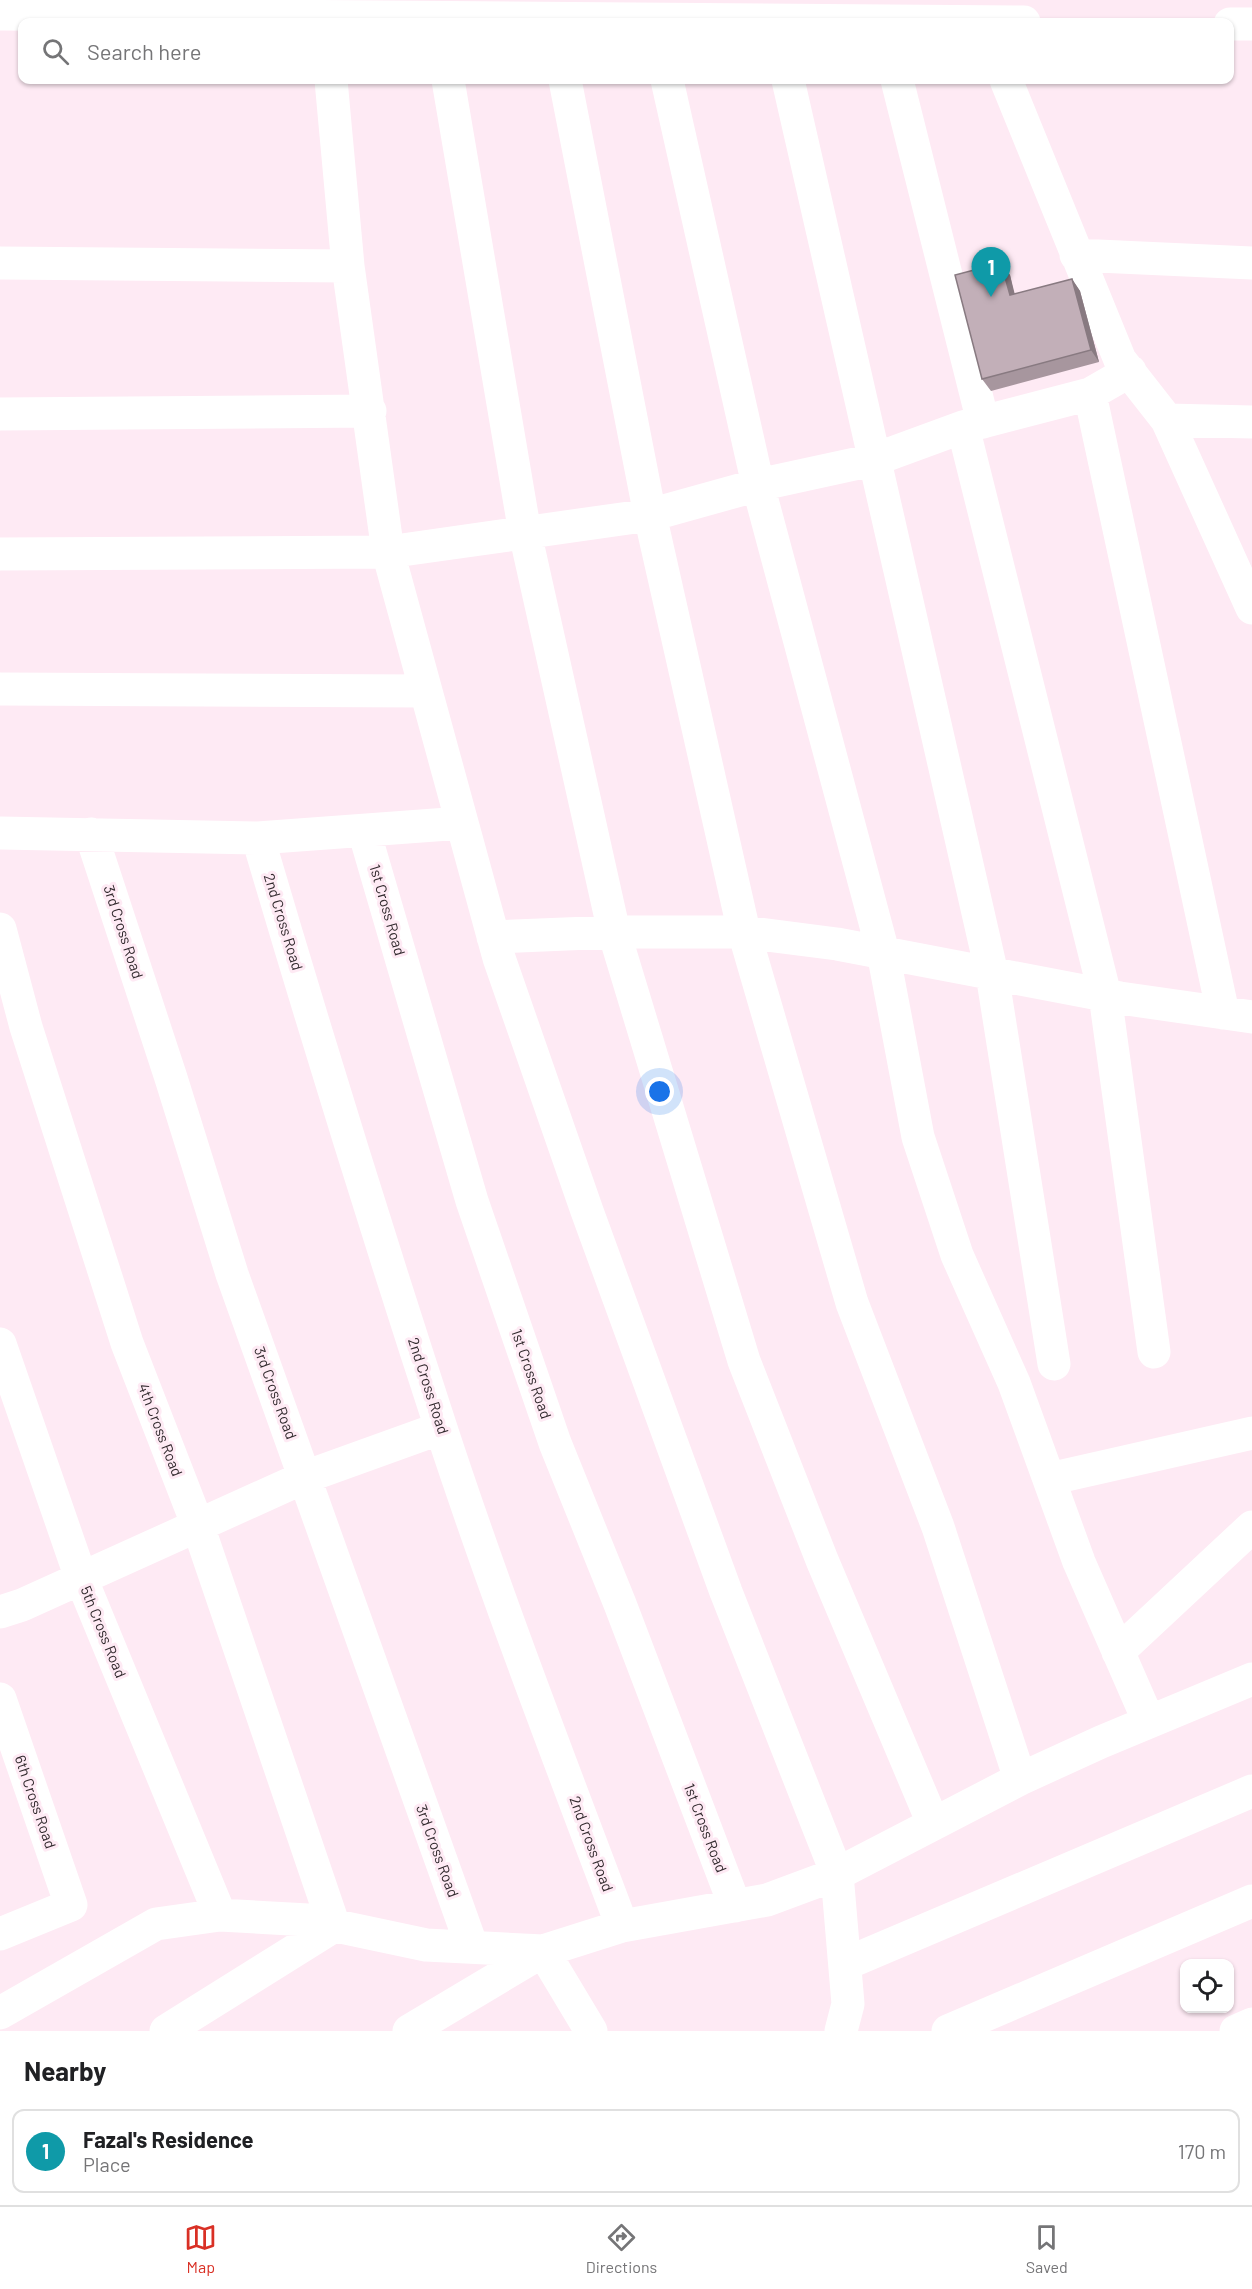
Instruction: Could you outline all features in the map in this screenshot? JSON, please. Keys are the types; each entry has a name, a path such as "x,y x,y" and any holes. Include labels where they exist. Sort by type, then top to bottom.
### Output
{"street":[{"path":"0,14 217,18"},
{"path":"586,18 653,14 723,18"},
{"path":"1234,24 1252,24"},
{"path":"331,84 348,266 388,552 493,937 583,1200 722,1581 837,1874 848,2004 841,2031"},
{"path":"449,84 525,533 614,932 744,1361 822,1560 933,1823"},
{"path":"566,84 650,515 744,932 852,1303 938,1527 1020,1779"},
{"path":"668,84 758,485 883,952 918,1137 957,1255 1014,1383 1079,1562 1149,1722"},
{"path":"789,84 992,974 1054,1364"},
{"path":"898,84 973,424 1105,995 1154,1352"},
{"path":"1008,84 1120,360 1167,420 1252,608"},
{"path":"1076,255 1252,263"},
{"path":"0,264 348,266"},
{"path":"0,554 388,552 650,515 758,485 873,460 973,424 1090,394 1130,371"},
{"path":"493,937 614,932 744,932 837,944 1105,995 1238,1015 1090,394"},
{"path":"0,414 370,411"},
{"path":"1167,420 1252,422"},
{"path":"0,689 425,691"},
{"path":"0,833 258,838 462,824"},
{"name":"1st Cross Road","path":"364,831 471,1201 551,1432 620,1604 735,1906"},
{"name":"3rd Cross Road","path":"91,834 232,1274 471,1947"},
{"name":"2nd Cross Road","path":"258,838 441,1428 490,1571 622,1926"},
{"name":"4th Cross Road","path":"0,929 26,1027 127,1343 198,1526 334,1926"},
{"name":"5th Cross Road","path":"0,1344 81,1578 220,1915"},
{"path":"0,1612 22,1605 305,1477 441,1428"},
{"path":"1048,1479 1252,1433"},
{"path":"1118,1652 1252,1527"},
{"path":"409,2031 543,1951 622,1926 767,1900 837,1874 1020,1779 1252,1679"},
{"name":"6th Cross Road","path":"0,1699 71,1905 0,1934"},
{"path":"844,1964 1252,1791"},
{"path":"948,2031 1252,1901"},
{"path":"0,2013 156,1924 220,1915 308,1920 426,1945 543,1951"},
{"path":"166,2031 334,1926"},
{"path":"543,1951 591,2031"},
{"path":"1236,2031 1252,2024"}],"building":[{"path":"1001,263 1010,295 1072,279 1091,350 982,379 955,275"}],"place":[{"name":"Fazal's Residence","path":"991,297"}]}
